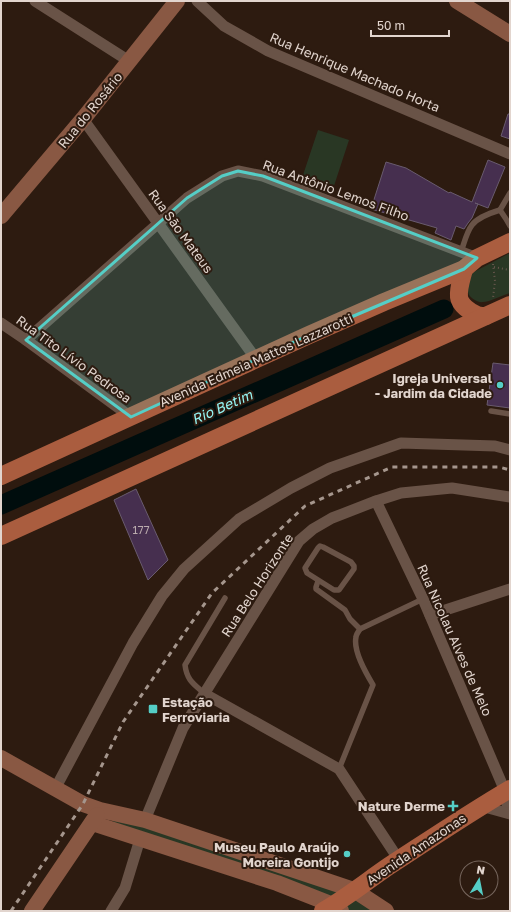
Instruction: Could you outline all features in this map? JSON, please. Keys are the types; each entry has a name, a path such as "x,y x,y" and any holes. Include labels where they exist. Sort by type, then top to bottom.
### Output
{"main road":[{"name":"Avenida Edmeia Mattos Lazzarotti","path":"1,476 477,260 510,242"},
{"path":"477,260 461,281 459,299 469,310 477,315 488,315"},
{"path":"1,536 510,306"},
{"name":"Avenida Amazonas","path":"332,909 354,890 481,806 508,790"}],"street":[{"path":"35,1 129,61"},
{"name":"Rua do Rosário","path":"1,216 83,120 177,1"},
{"name":"Rua Henrique Machado Horta","path":"198,1 224,26 268,51 510,154"},
{"path":"457,1 510,34"},
{"name":"Rua São Mateus","path":"83,120 256,359"},
{"name":"Rua Antônio Lemos Filho","path":"26,340 187,198 222,176 238,171 263,176 477,260"},
{"name":"Rua Tito Lívio Pedrosa","path":"1,323 131,417"},
{"path":"55,789 133,643 162,596 184,569 239,519 291,488 330,468 401,443 495,446 510,450"},
{"name":"Rua Belo Horizonte","path":"145,820 184,728 299,541 313,528 332,518 401,493 452,488 510,497"},
{"name":"Rua Nicolau Alves de Melo","path":"376,501 423,599 508,790 506,801 510,813"},
{"path":"430,615 510,589"},
{"path":"205,694 339,768 399,860"},
{"path":"1,758 83,804 96,817 140,839 277,883 332,909"},
{"path":"481,806 510,813"},
{"path":"96,817 145,820 354,890 386,911"},
{"path":"32,911 96,817"},
{"path":"111,911 125,888 140,839"}],"lane":[{"path":"477,260 468,232 473,224 485,215 500,210 510,193"},
{"path":"500,210 510,226"},
{"path":"491,411 510,414"},
{"path":"320,546 351,562 354,566 354,569 339,590 334,590 318,581 307,573 305,568 320,546"},
{"path":"318,581 316,589 345,610 350,619 360,629"},
{"path":"205,694 186,674 185,665 225,598"},
{"path":"339,768 373,685 360,661 355,645 356,635 360,629 423,599"}],"path":[{"path":"477,260 510,270"},
{"path":"477,260 495,281 493,297 488,315"}],"highlighted area":[{"path":"238,171 263,176 477,258 464,269 309,335 131,417 26,340 187,198 222,176"}],"green space":[{"path":"318,130 349,140 331,195 300,184"},
{"path":"510,253 510,293 486,302 474,300 469,294 468,290 470,274"},
{"path":"115,817 333,887 373,911 348,911 111,827"}],"building":[{"path":"508,114 510,114 510,139 501,136"},
{"path":"488,160 505,167 488,208 478,204 472,218 464,229 456,226 451,240 435,233 437,228 371,209 386,162 406,168 449,193 450,192 472,202"},
{"name":"Igreja Universal - Jardim da Cidade","path":"493,363 510,365 510,408 487,405"},
{"path":"136,489 168,560 148,580 114,500"}],"waterway":[{"name":"Rio Betim","path":"1,505 444,309"}],"railway":[{"path":"11,911 83,804 123,722 212,593 305,506 392,467 499,467 510,470"}],"place":[{"name":"Igreja Universal - Jardim da Cidade","path":"500,385"},
{"name":"Estação Ferroviaria","path":"153,709"},
{"name":"Nature Derme","path":"453,806"},
{"name":"Museu Paulo Araújo Moreira Gontijo","path":"347,854"}]}
